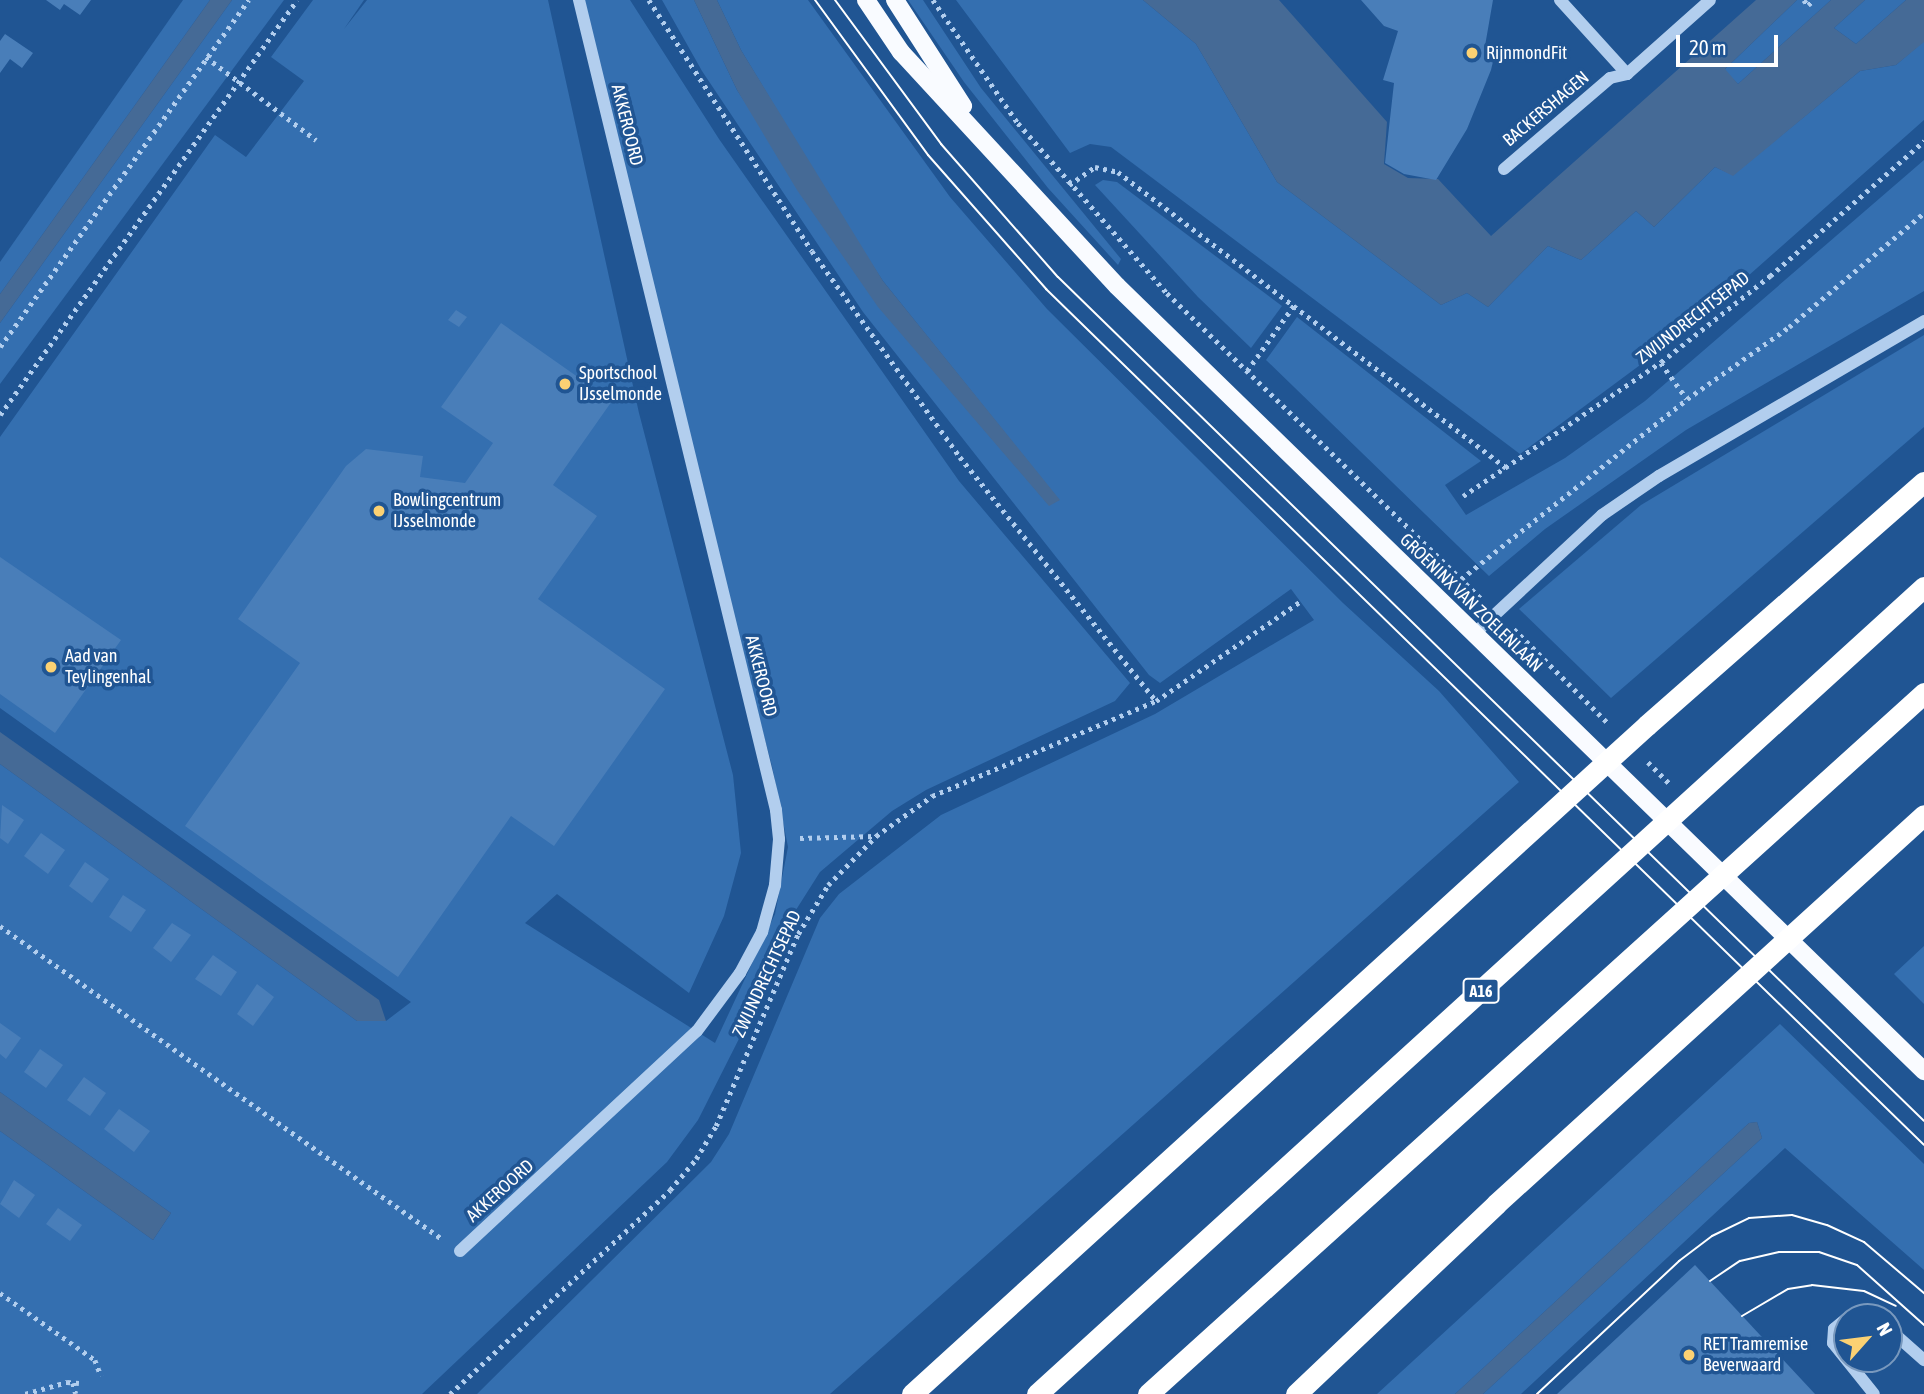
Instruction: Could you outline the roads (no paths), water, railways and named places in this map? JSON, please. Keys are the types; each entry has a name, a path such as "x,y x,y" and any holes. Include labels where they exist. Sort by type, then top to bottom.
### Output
{"highway":[{"path":"912,1394 1636,734 1924,482"},
{"name":"A16","path":"1037,1394 1924,587"},
{"path":"1148,1394 1924,693"},
{"path":"1296,1394 1496,1204 1924,815"}],"main road":[{"name":"GROENINX VAN ZOELENLAAN","path":"866,0 901,52 1117,286 1924,1071"},
{"name":"GROENINX VAN ZOELENLAAN","path":"895,0 996,156"}],"street":[{"name":"AKKEROORD","path":"460,1251 697,1031 740,973 762,932 775,885 779,839 772,796 579,0"},
{"path":"1559,0 1627,74"},
{"name":"BACKERSHAGEN","path":"1504,169 1610,78 1627,74 1710,0"},
{"path":"1478,640 1496,612 1531,576 1636,492 1924,321"},
{"path":"1903,1341 1924,1360"},
{"path":"1857,1373 1874,1394"}],"tram line":[{"path":"815,0 928,155 1046,289 1924,1145"},
{"path":"835,0 941,144 1058,277 1924,1121"},
{"path":"1537,1394 1679,1261 1712,1236 1749,1218 1792,1215 1827,1225 1864,1242 1924,1293"},
{"path":"1710,1281 1740,1261 1779,1252 1819,1252 1857,1265 1924,1325"},
{"path":"1742,1316 1788,1289 1812,1285 1864,1291 1890,1303"}],"place":[{"name":"RijnmondFit","path":"1472,53"},
{"name":"Sportschool IJsselmonde","path":"565,384"},
{"name":"Bowlingcentrum IJsselmonde","path":"379,511"},
{"name":"Aad van Teylingenhal","path":"51,667"},
{"name":"RET Tramremise Beverwaard","path":"1689,1355"}]}
